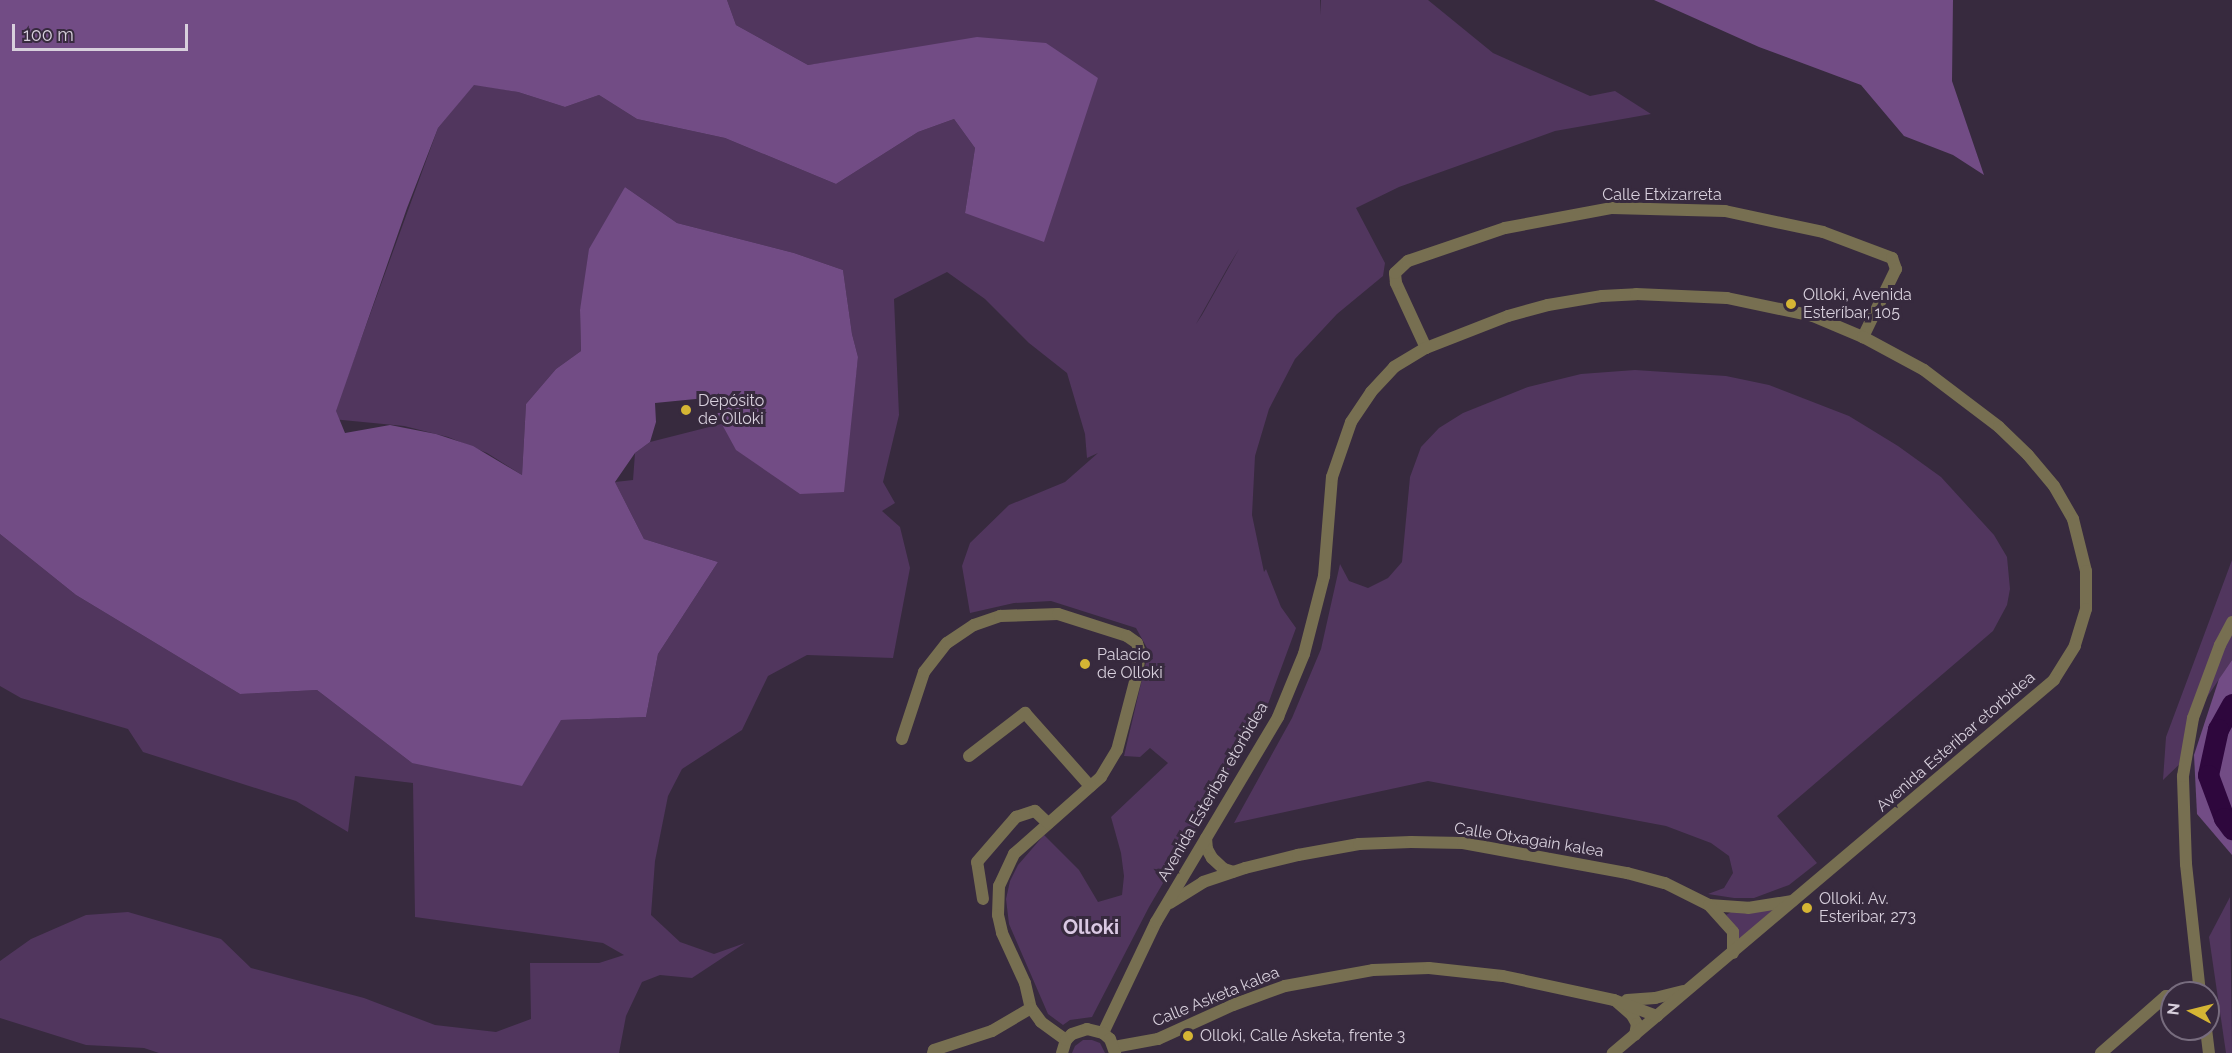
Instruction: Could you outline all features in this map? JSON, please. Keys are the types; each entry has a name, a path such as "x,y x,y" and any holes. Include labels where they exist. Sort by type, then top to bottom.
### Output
{"street":[{"name":"Calle Etxizarreta","path":"1426,348 1396,283 1395,273 1408,261 1505,228 1612,208 1725,211 1823,232 1892,258 1896,270 1863,337"},
{"name":"Avenida Esteribar etorbidea","path":"1103,1033 1164,908 1278,717 1304,654 1324,576 1332,477 1351,422 1371,392 1394,368 1426,348 1508,316 1548,305 1602,296 1646,294 1727,298 1814,316 1863,337 1924,370 1968,402 2028,455 2054,486 2073,519 2086,571 2085,609 2075,646 2054,680 1613,1053"},
{"path":"902,739 924,672 947,643 974,625 1000,616 1058,614 1127,636 1137,643 1140,653 1117,750 1101,777 1014,854 999,886 998,915 1002,933 1024,983 1031,1008 1041,1022 1066,1040"},
{"path":"2199,981 2186,864 2183,776 2197,707 2220,645 2232,622"},
{"path":"969,756 1025,713 1090,786"},
{"path":"983,899 977,862 1016,817 1035,811 1048,823"},
{"path":"1206,838 1207,849 1212,858 1224,869 1233,872"},
{"name":"Calle Otxagain kalea","path":"1164,908 1203,882 1233,872 1298,855 1359,844 1463,843 1546,856 1665,883 1709,905 1748,908 1793,901"},
{"name":"Calle Otxagain kalea","path":"1709,905 1732,932 1733,953"},
{"name":"Calle Asketa kalea","path":"1114,1050 1158,1039 1233,1005 1285,986 1373,970 1429,968 1473,972 1614,1000 1657,1016"},
{"name":"Calle Asketa kalea","path":"1614,1000 1655,998 1689,989"},
{"path":"1614,1000 1632,1015 1637,1024 1635,1035"},
{"path":"2101,1053 2160,1001"},
{"path":"933,1053 934,1050 992,1032 1031,1008"},
{"path":"1062,1053 1066,1040 1079,1031 1095,1030 1103,1033 1114,1050"}],"shaded area":[{"path":"0,0 727,0 736,25 808,65 977,37 1046,43 1098,78 1044,242 965,213 975,148 954,119 918,132 836,184 725,138 637,119 599,95 565,107 518,92 474,85 438,128 407,208 336,411 345,433 390,425 436,434 473,446 522,475 526,404 556,369 581,351 580,310 589,249 625,187 677,223 794,253 843,270 852,334 858,357 844,492 800,494 736,450 718,417 716,397 655,403 656,422 650,442 635,453 615,482 644,539 718,562 658,654 646,717 561,720 522,786 412,763 317,690 240,694 76,595 0,534"},
{"path":"727,0 1320,0 1320,15 1321,0 1428,0 1493,53 1590,96 1615,91 1651,114 1555,131 1399,187 1356,208 1385,263 1383,276 1337,314 1295,359 1269,409 1255,456 1252,515 1264,572 1266,569 1281,607 1296,628 1268,704 1149,907 1092,1017 1070,1020 1063,1025 1048,1014 1009,924 1006,899 1010,881 1018,865 1044,835 1079,870 1098,902 1122,895 1124,876 1121,853 1111,817 1168,763 1150,748 1140,757 1124,756 1146,662 1153,659 1136,628 1051,601 1014,603 970,613 962,566 970,543 1009,505 1065,482 1098,453 1087,458 1085,434 1067,373 1029,343 985,299 947,272 894,299 899,415 883,482 895,503 882,511 900,527 910,568 893,658 807,655 768,676 742,730 682,769 668,796 655,861 651,915 680,942 714,954 745,943 692,978 660,975 642,982 626,1016 619,1053 159,1053 144,1048 86,1045 0,1018 0,961 31,939 86,915 128,912 221,939 251,968 364,998 435,1025 496,1032 531,1019 530,963 599,963 624,955 603,943 415,917 413,783 355,776 348,832 296,801 143,752 128,729 21,698 0,686 0,534 76,595 240,694 317,690 412,763 561,720 646,717 658,654 718,562 644,539 615,482 633,480 635,453 650,442 725,423 851,415 858,357 852,334 843,270 794,253 677,223 625,187 580,310 581,351 556,369 526,404 522,475 487,453 448,437 404,426 332,419 438,128 474,84 518,92 565,107 599,95 637,119 725,138 836,184 918,132 954,119 975,148 965,213 1098,78 856,58 808,65 736,25","holes":["1239,249 1202,315 1196,324"]},
{"path":"1654,0 1953,0 1952,81 1984,175 1953,155 1904,136 1861,85 1759,47"},
{"path":"1635,370 1726,376 1769,385 1849,416 1898,446 1941,477 1994,535 2007,557 2010,589 2007,605 1993,631 1777,816 1817,863 1789,885 1754,898 1708,894 1724,888 1733,873 1729,856 1711,843 1666,826 1428,781 1234,823 1292,718 1321,649 1340,564 1349,581 1368,588 1388,578 1402,562 1410,477 1421,447 1439,428 1463,413 1528,387 1581,374"},
{"path":"2232,560 2232,660 2193,718 2186,758 2163,780 2166,737"},
{"path":"2232,660 2232,855 2197,814 2194,755 2219,679"},
{"path":"2230,897 2232,1053 2226,1053 2220,1012 2220,981 2215,981 2209,937"},
{"path":"1773,910 1740,941 1726,915 1731,912"},
{"path":"1083,1040 1100,1043 1105,1053 1072,1053 1075,1046"}],"waterway":[{"path":"2232,704 2218,729 2208,775 2224,818 2232,829"}],"place":[{"name":"Olloki, Avenida Esteríbar, 105","path":"1791,304"},
{"name":"Depósito de Olloki","path":"686,410"},
{"name":"Palacio de Olloki","path":"1085,664"},
{"name":"Olloki. Av. Esteribar, 273","path":"1807,908"},
{"name":"Olloki, Calle Asketa, frente 3","path":"1188,1036"}],"district":[{"name":"Olloki","path":"1091,927"}]}
